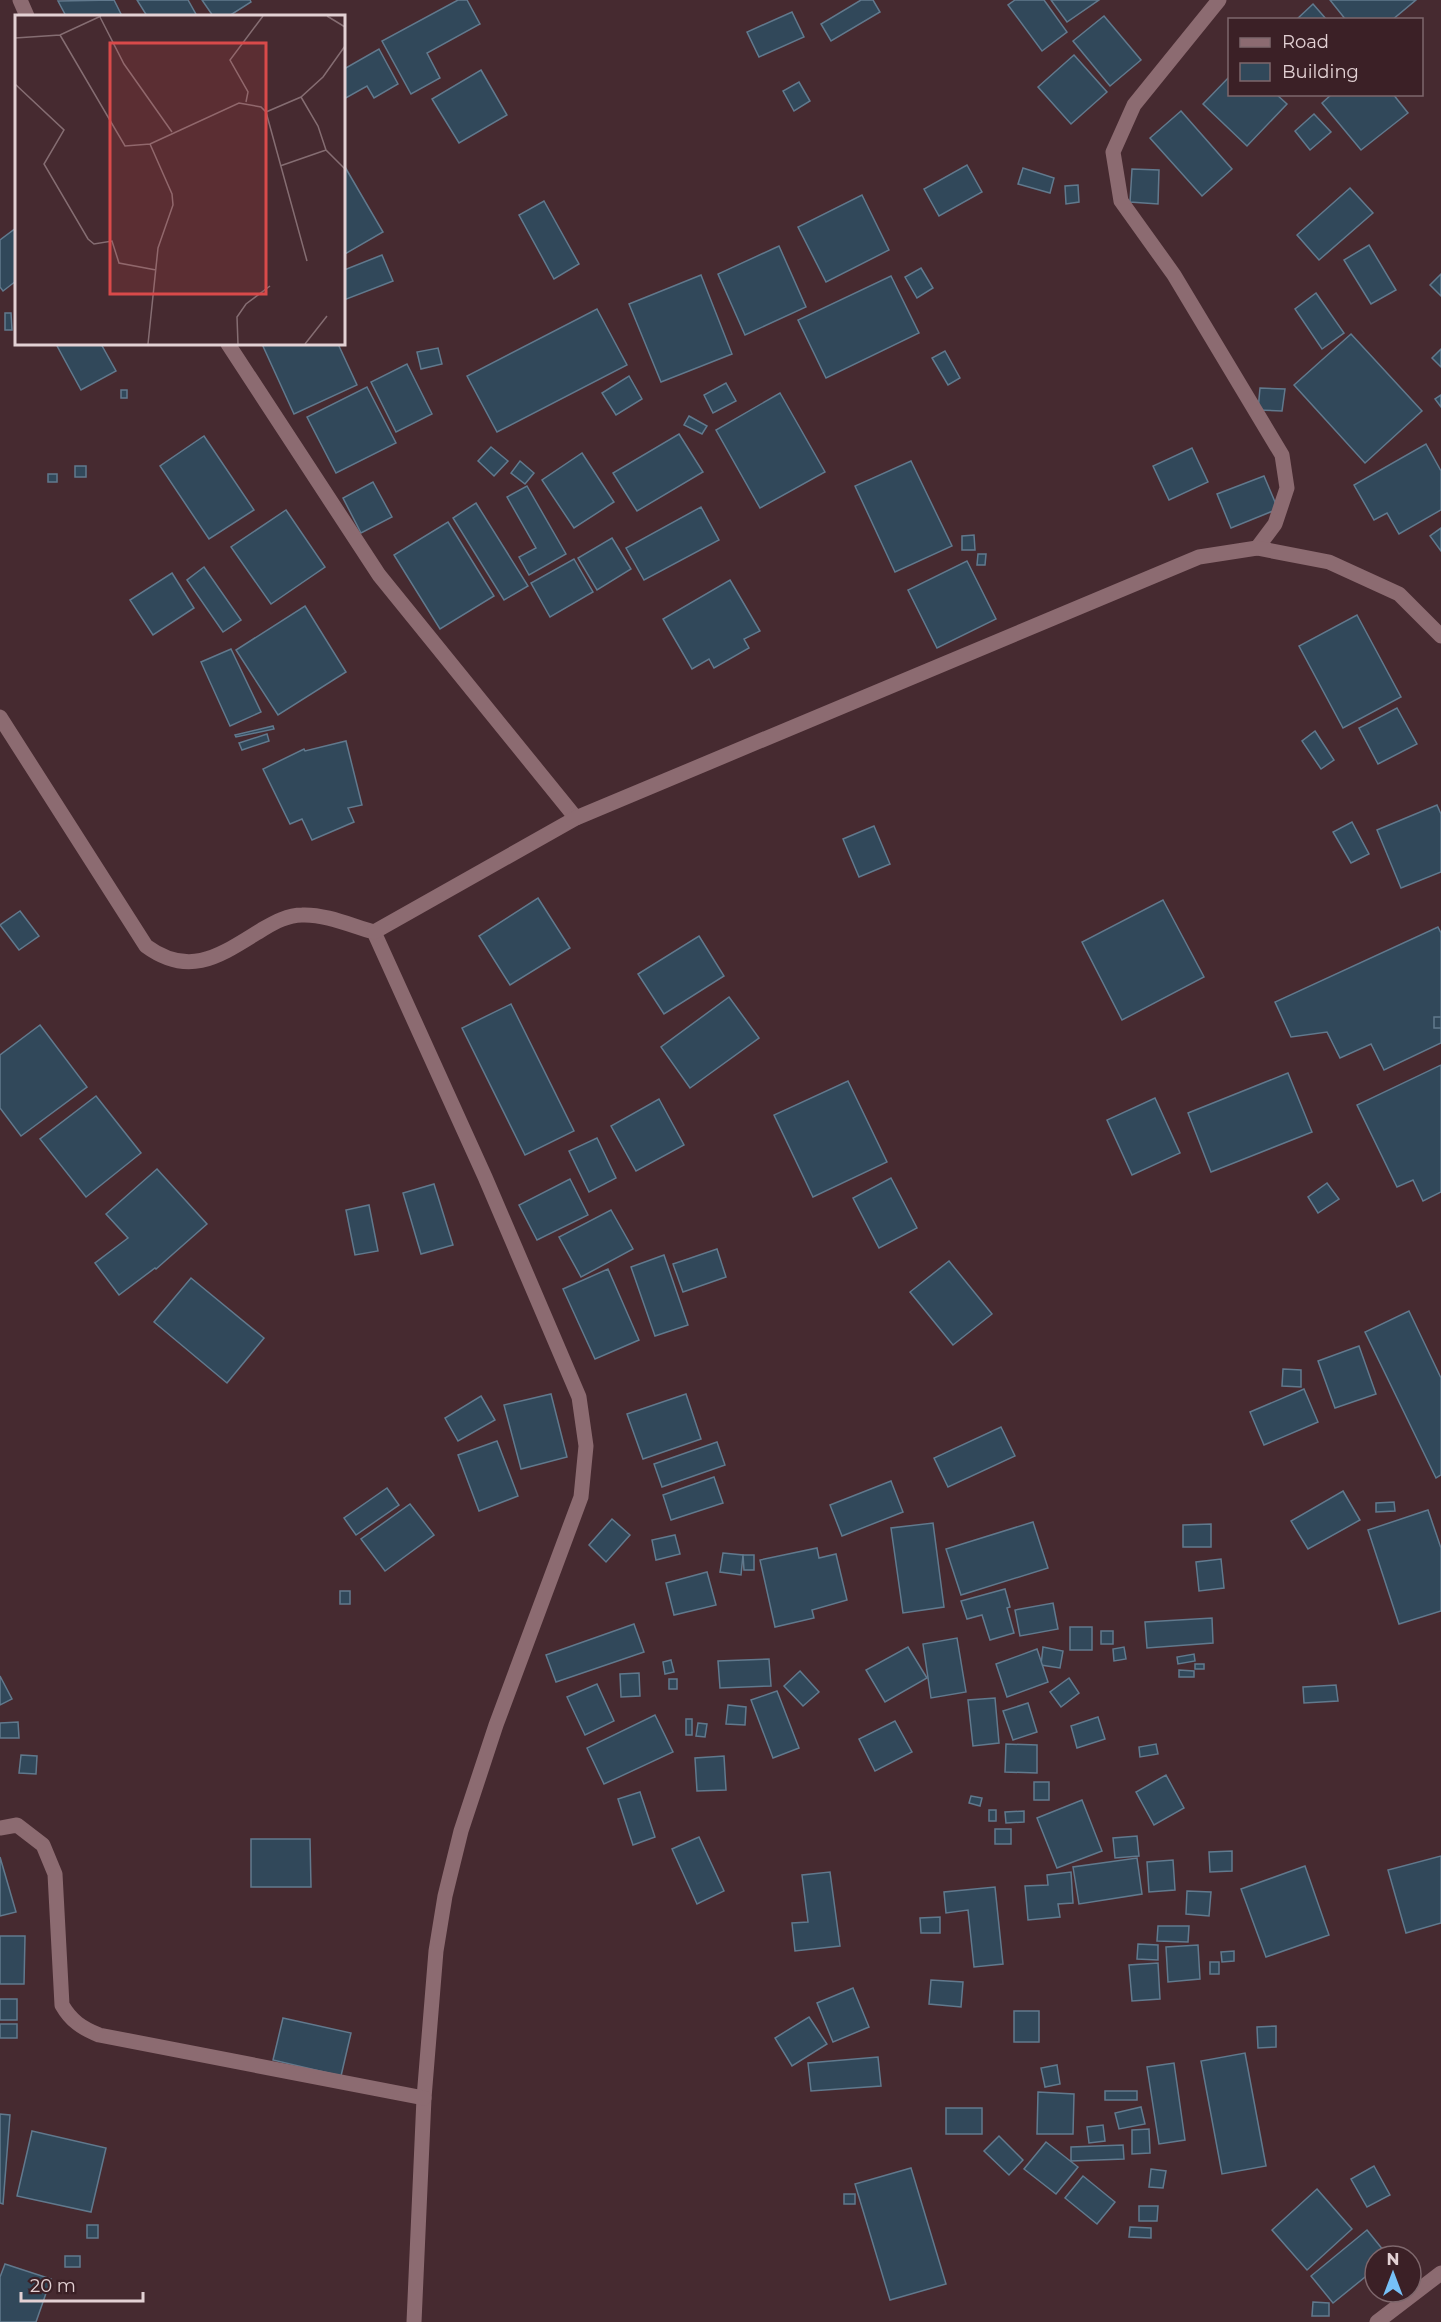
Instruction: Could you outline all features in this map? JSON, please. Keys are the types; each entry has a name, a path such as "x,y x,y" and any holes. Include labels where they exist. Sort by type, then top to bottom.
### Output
{"street":[{"path":"20,0 27,15"},
{"path":"1219,0 1134,105 1113,153 1121,201 1174,274 1282,455 1287,488 1275,524 1257,548"},
{"path":"229,345 379,575 576,818"},
{"path":"0,717 146,946 161,957 182,963 205,960 279,920 302,915 324,917 374,932 576,818 1199,556 1257,548 1329,562 1399,594 1441,636"},
{"path":"374,932 485,1177 579,1397 586,1446 581,1497 496,1725 461,1831 445,1896 436,1951 423,2098 414,2322"},
{"path":"0,1828 17,1825 43,1845 55,1874 62,2005 69,2018 83,2029 99,2035 423,2098"},
{"path":"1377,2322 1441,2273"}],"building":[{"path":"114,0 122,15 65,15 58,1"},
{"path":"137,0 188,0 196,15 146,15"},
{"path":"202,0 250,0 251,2 231,15 212,15"},
{"path":"458,0 467,0 480,24 427,53 440,78 411,94 382,41"},
{"path":"861,0 873,0 880,12 831,41 821,24"},
{"path":"1015,0 1044,0 1067,32 1042,51 1008,5"},
{"path":"1051,0 1099,0 1067,22"},
{"path":"1330,0 1416,0 1394,18 1344,18"},
{"path":"1313,4 1325,18 1298,18"},
{"path":"792,12 804,37 759,57 747,32"},
{"path":"1104,16 1141,60 1110,86 1073,41"},
{"path":"379,49 398,84 374,98 367,86 345,98 345,68"},
{"path":"1074,55 1107,92 1071,124 1038,87"},
{"path":"481,70 507,115 459,143 432,99"},
{"path":"1228,78 1228,96 1278,96 1287,104 1247,146 1203,104"},
{"path":"799,82 810,101 794,111 783,91"},
{"path":"1330,96 1395,96 1408,113 1361,150 1322,103"},
{"path":"1181,111 1232,169 1202,196 1150,138"},
{"path":"1314,114 1331,132 1310,150 1295,131"},
{"path":"967,165 982,192 939,216 924,189"},
{"path":"345,167 383,232 345,254"},
{"path":"1023,168 1054,178 1050,193 1018,184"},
{"path":"1132,169 1159,170 1158,204 1130,202"},
{"path":"1078,185 1079,202 1066,204 1065,186"},
{"path":"1350,188 1373,213 1319,260 1297,235"},
{"path":"862,195 889,250 826,282 798,227"},
{"path":"544,201 579,264 554,279 519,215"},
{"path":"15,229 15,282 3,291 0,287 0,240"},
{"path":"1369,245 1396,290 1371,304 1344,260"},
{"path":"779,246 806,307 745,335 718,274"},
{"path":"382,255 393,281 345,300 345,270"},
{"path":"921,268 933,288 917,298 905,277"},
{"path":"1441,274 1441,296 1430,285"},
{"path":"701,275 732,354 661,382 629,304"},
{"path":"891,276 919,333 826,378 798,320"},
{"path":"1316,293 1344,333 1322,349 1295,309"},
{"path":"597,309 627,365 497,432 467,376"},
{"path":"5,313 11,313 12,330 5,330"},
{"path":"1351,334 1422,411 1365,463 1294,385"},
{"path":"57,345 102,345 116,371 81,390"},
{"path":"262,345 338,345 357,385 294,414"},
{"path":"438,348 442,364 421,369 417,352"},
{"path":"1441,349 1441,367 1432,358"},
{"path":"945,351 960,378 948,385 932,358"},
{"path":"407,364 432,414 396,432 371,382"},
{"path":"629,376 642,399 616,415 602,393"},
{"path":"726,383 736,401 713,413 704,395"},
{"path":"367,387 396,443 336,473 307,417"},
{"path":"1260,388 1285,389 1282,411 1258,410"},
{"path":"121,390 127,390 127,398 121,398"},
{"path":"780,393 825,472 760,508 716,430"},
{"path":"1441,395 1441,407 1435,399"},
{"path":"689,416 707,426 702,434 684,425"},
{"path":"679,434 703,472 637,511 613,473"},
{"path":"204,436 254,510 209,539 160,466"},
{"path":"1426,444 1441,471 1441,510 1399,534 1387,513 1374,520 1354,485"},
{"path":"491,447 508,461 494,476 478,461"},
{"path":"1192,448 1208,482 1169,500 1153,466"},
{"path":"582,453 614,502 574,528 542,480"},
{"path":"520,461 534,473 525,484 511,473"},
{"path":"911,461 952,546 895,572 855,486"},
{"path":"75,466 86,466 86,477 75,477"},
{"path":"48,474 57,474 57,482 48,482"},
{"path":"1264,476 1278,509 1231,528 1217,494"},
{"path":"373,482 392,517 361,533 343,498"},
{"path":"527,486 566,554 529,575 519,557 536,548 507,497"},
{"path":"476,503 528,586 504,600 453,518"},
{"path":"701,507 719,540 644,580 626,548"},
{"path":"286,510 325,567 271,604 231,547"},
{"path":"448,522 494,596 440,629 394,555"},
{"path":"1441,528 1441,551 1430,536"},
{"path":"974,535 975,550 962,550 962,536"},
{"path":"612,538 631,569 597,590 578,558"},
{"path":"978,554 986,554 985,565 977,565"},
{"path":"574,559 593,592 550,617 531,583"},
{"path":"967,561 996,619 937,648 908,590"},
{"path":"204,567 241,620 223,632 187,580"},
{"path":"172,573 194,608 153,635 130,600"},
{"path":"730,580 760,631 744,639 749,648 714,668 709,659 692,669 663,619"},
{"path":"305,606 346,672 278,715 236,650"},
{"path":"1357,615 1401,697 1343,728 1299,646"},
{"path":"231,649 261,712 230,726 201,662"},
{"path":"1397,708 1417,744 1378,764 1359,728"},
{"path":"273,726 274,729 236,737 235,735"},
{"path":"1315,731 1334,760 1321,769 1302,741"},
{"path":"267,734 269,741 242,750 239,743"},
{"path":"346,741 362,805 348,808 354,822 312,840 302,819 290,824 263,769 304,749 305,751"},
{"path":"1437,805 1441,814 1441,872 1401,888 1377,830"},
{"path":"1352,822 1369,854 1351,863 1333,832"},
{"path":"874,826 890,864 859,877 843,839"},
{"path":"538,898 570,948 510,985 479,936"},
{"path":"1163,900 1204,977 1122,1020 1082,942"},
{"path":"20,911 39,936 19,950 0,925"},
{"path":"1438,927 1441,933 1441,1043 1384,1070 1371,1044 1340,1058 1327,1032 1291,1037 1275,1002"},
{"path":"699,936 724,976 664,1014 638,974"},
{"path":"729,997 759,1038 690,1088 661,1047"},
{"path":"511,1004 574,1131 525,1155 462,1028"},
{"path":"1434,1017 1441,1017 1441,1028 1434,1028"},
{"path":"40,1025 87,1087 21,1136 0,1108 0,1055"},
{"path":"1441,1065 1441,1192 1423,1201 1413,1180 1397,1187 1357,1105"},
{"path":"1288,1073 1312,1132 1211,1172 1188,1113"},
{"path":"848,1081 887,1162 813,1197 774,1115"},
{"path":"96,1096 141,1153 86,1197 40,1139"},
{"path":"1155,1098 1180,1153 1132,1175 1107,1120"},
{"path":"659,1099 684,1145 636,1171 611,1126"},
{"path":"597,1138 616,1178 589,1192 569,1151"},
{"path":"157,1169 207,1224 156,1269 119,1295 95,1263 128,1238 106,1214"},
{"path":"891,1178 917,1228 879,1248 853,1198"},
{"path":"570,1179 588,1215 537,1240 519,1205"},
{"path":"1327,1183 1339,1199 1318,1213 1308,1197"},
{"path":"434,1184 453,1245 421,1254 403,1193"},
{"path":"369,1205 378,1251 355,1255 346,1210"},
{"path":"611,1210 633,1249 581,1277 559,1237"},
{"path":"717,1249 726,1277 683,1292 673,1264"},
{"path":"664,1255 688,1325 655,1336 631,1267"},
{"path":"949,1261 992,1314 953,1345 910,1292"},
{"path":"608,1269 639,1340 595,1359 563,1289"},
{"path":"191,1278 264,1338 227,1383 154,1322"},
{"path":"1409,1311 1441,1378 1441,1475 1436,1478 1365,1332"},
{"path":"1359,1346 1376,1394 1335,1408 1318,1361"},
{"path":"1283,1369 1301,1370 1301,1387 1282,1386"},
{"path":"1304,1389 1318,1422 1264,1445 1250,1412"},
{"path":"551,1394 567,1457 521,1469 504,1405"},
{"path":"686,1394 701,1439 643,1459 627,1414"},
{"path":"481,1396 495,1420 458,1441 445,1418"},
{"path":"1001,1427 1015,1456 948,1487 934,1458"},
{"path":"497,1441 518,1496 479,1511 458,1455"},
{"path":"717,1442 725,1465 662,1487 654,1464"},
{"path":"714,1477 723,1503 671,1520 663,1495"},
{"path":"891,1481 903,1512 842,1536 830,1505"},
{"path":"387,1488 399,1505 356,1535 344,1518"},
{"path":"1343,1491 1360,1520 1308,1549 1291,1521"},
{"path":"1394,1502 1395,1511 1376,1512 1376,1503"},
{"path":"410,1504 434,1535 385,1571 361,1539"},
{"path":"1428,1510 1441,1548 1441,1611 1399,1624 1368,1530"},
{"path":"612,1519 630,1535 606,1562 589,1545"},
{"path":"1033,1522 1048,1568 961,1595 946,1549"},
{"path":"933,1523 944,1607 903,1613 891,1528"},
{"path":"1211,1524 1211,1547 1183,1547 1183,1525"},
{"path":"675,1535 680,1554 656,1560 652,1540"},
{"path":"817,1548 819,1558 836,1554 847,1600 812,1610 814,1618 775,1627 760,1560"},
{"path":"723,1553 743,1555 741,1575 720,1572"},
{"path":"743,1555 754,1555 754,1570 744,1570"},
{"path":"1221,1559 1224,1588 1199,1591 1196,1562"},
{"path":"707,1572 716,1605 674,1615 666,1583"},
{"path":"1005,1589 1010,1607 1007,1608 1014,1633 990,1640 982,1615 967,1619 961,1601"},
{"path":"340,1591 350,1591 350,1604 340,1604"},
{"path":"1053,1603 1058,1629 1020,1636 1015,1610"},
{"path":"1212,1618 1213,1643 1147,1648 1145,1622"},
{"path":"634,1624 644,1652 556,1682 546,1655"},
{"path":"1070,1627 1092,1627 1092,1650 1070,1650"},
{"path":"1101,1631 1113,1631 1113,1644 1101,1644"},
{"path":"957,1638 966,1692 931,1698 923,1644"},
{"path":"908,1647 927,1678 885,1702 866,1670"},
{"path":"1043,1647 1063,1651 1060,1668 1041,1665"},
{"path":"1124,1647 1126,1659 1114,1661 1113,1649"},
{"path":"1037,1649 1048,1682 1007,1697 996,1664"},
{"path":"1194,1654 1195,1661 1178,1664 1177,1657"},
{"path":"769,1659 771,1686 720,1688 718,1661"},
{"path":"671,1660 674,1672 665,1674 663,1662"},
{"path":"1195,1664 1204,1664 1204,1669 1195,1669"},
{"path":"1179,1670 1194,1671 1194,1677 1179,1677"},
{"path":"800,1671 819,1692 803,1706 784,1686"},
{"path":"639,1673 640,1696 621,1697 620,1674"},
{"path":"0,1676 12,1699 0,1705"},
{"path":"1069,1678 1079,1693 1061,1707 1050,1692"},
{"path":"669,1679 677,1679 677,1689 669,1689"},
{"path":"597,1684 614,1721 585,1735 567,1697"},
{"path":"1336,1685 1338,1701 1304,1703 1303,1687"},
{"path":"777,1691 799,1748 773,1758 751,1700"},
{"path":"995,1698 999,1743 973,1746 968,1700"},
{"path":"1028,1703 1037,1732 1013,1740 1003,1711"},
{"path":"728,1705 746,1707 745,1725 726,1724"},
{"path":"655,1715 673,1752 604,1784 587,1748"},
{"path":"1098,1717 1105,1739 1077,1748 1071,1726"},
{"path":"686,1719 692,1719 692,1735 686,1735"},
{"path":"895,1721 912,1752 875,1771 859,1739"},
{"path":"18,1722 19,1738 0,1738 0,1723"},
{"path":"698,1723 707,1724 705,1737 696,1736"},
{"path":"1006,1744 1037,1745 1037,1773 1005,1772"},
{"path":"1156,1744 1158,1754 1140,1757 1139,1747"},
{"path":"21,1755 37,1756 36,1774 19,1773"},
{"path":"724,1756 726,1790 697,1791 695,1758"},
{"path":"1166,1775 1184,1808 1154,1825 1136,1792"},
{"path":"1034,1782 1049,1782 1049,1800 1034,1800"},
{"path":"640,1792 655,1837 633,1845 618,1799"},
{"path":"971,1796 982,1798 980,1806 969,1803"},
{"path":"1082,1800 1102,1851 1057,1868 1037,1818"},
{"path":"989,1810 996,1810 996,1821 989,1821"},
{"path":"1024,1811 1024,1822 1006,1823 1005,1812"},
{"path":"995,1829 1011,1829 1011,1844 995,1844"},
{"path":"1137,1836 1139,1856 1115,1858 1113,1838"},
{"path":"699,1837 724,1891 697,1904 672,1849"},
{"path":"251,1839 310,1839 311,1887 251,1887"},
{"path":"1232,1851 1232,1871 1210,1872 1209,1852"},
{"path":"1441,1856 1441,1923 1406,1933 1388,1870"},
{"path":"0,1857 16,1912 0,1916"},
{"path":"1137,1858 1142,1894 1079,1904 1073,1867"},
{"path":"1173,1860 1175,1890 1149,1892 1147,1862"},
{"path":"1305,1866 1329,1935 1266,1957 1241,1889"},
{"path":"830,1872 840,1946 795,1951 792,1923 808,1922 802,1875"},
{"path":"1071,1872 1073,1903 1058,1904 1060,1917 1028,1920 1025,1886 1048,1885 1047,1875"},
{"path":"995,1887 1003,1964 974,1967 968,1910 946,1913 944,1892"},
{"path":"1187,1891 1211,1892 1209,1916 1186,1914"},
{"path":"940,1917 940,1933 921,1933 920,1918"},
{"path":"1158,1926 1189,1926 1188,1942 1157,1941"},
{"path":"0,1936 25,1936 24,1984 0,1984"},
{"path":"1138,1944 1158,1945 1158,1960 1137,1959"},
{"path":"1198,1945 1200,1979 1168,1982 1166,1947"},
{"path":"1234,1951 1234,1961 1222,1962 1221,1952"},
{"path":"1210,1962 1219,1962 1219,1974 1210,1974"},
{"path":"1158,1963 1160,1999 1132,2001 1129,1965"},
{"path":"931,1980 963,1982 961,2007 929,2004"},
{"path":"853,1988 869,2027 833,2042 817,2003"},
{"path":"0,1999 17,1999 17,2020 0,2020"},
{"path":"1014,2011 1039,2011 1039,2042 1014,2042"},
{"path":"809,2017 827,2044 792,2066 775,2038"},
{"path":"283,2018 351,2033 341,2076 273,2060"},
{"path":"0,2024 17,2024 17,2038 0,2038"},
{"path":"1276,2026 1276,2047 1258,2048 1257,2027"},
{"path":"1245,2053 1266,2166 1222,2174 1201,2061"},
{"path":"878,2057 881,2086 811,2091 808,2063"},
{"path":"1174,2063 1185,2140 1159,2144 1147,2067"},
{"path":"1057,2065 1060,2084 1045,2087 1041,2068"},
{"path":"1105,2091 1137,2091 1137,2100 1105,2100"},
{"path":"1038,2092 1074,2094 1073,2134 1037,2134"},
{"path":"1141,2107 1145,2124 1119,2129 1115,2113"},
{"path":"946,2108 982,2108 982,2134 946,2134"},
{"path":"0,2114 10,2115 3,2204 0,2203"},
{"path":"1103,2125 1105,2141 1089,2143 1087,2127"},
{"path":"1149,2129 1150,2153 1132,2154 1132,2130"},
{"path":"32,2131 106,2148 91,2212 17,2196"},
{"path":"999,2136 1023,2160 1009,2175 984,2151"},
{"path":"1046,2142 1078,2167 1056,2194 1024,2169"},
{"path":"1123,2145 1124,2159 1071,2161 1071,2147"},
{"path":"1374,2166 1390,2195 1367,2207 1351,2179"},
{"path":"911,2168 946,2284 890,2300 855,2184"},
{"path":"1151,2169 1166,2171 1163,2188 1149,2187"},
{"path":"1083,2176 1115,2202 1097,2224 1065,2198"},
{"path":"1317,2189 1352,2229 1307,2270 1272,2230"},
{"path":"844,2194 855,2194 855,2204 844,2204"},
{"path":"1139,2206 1158,2206 1157,2221 1139,2221"},
{"path":"87,2225 98,2225 98,2238 87,2238"},
{"path":"1130,2227 1151,2228 1151,2238 1129,2237"},
{"path":"1367,2230 1378,2244 1363,2244 1363,2279 1333,2303 1311,2276"},
{"path":"65,2256 80,2256 80,2267 65,2267"},
{"path":"5,2264 51,2279 36,2322 0,2322 0,2277"},
{"path":"1313,2302 1329,2303 1329,2316 1312,2316"}]}
